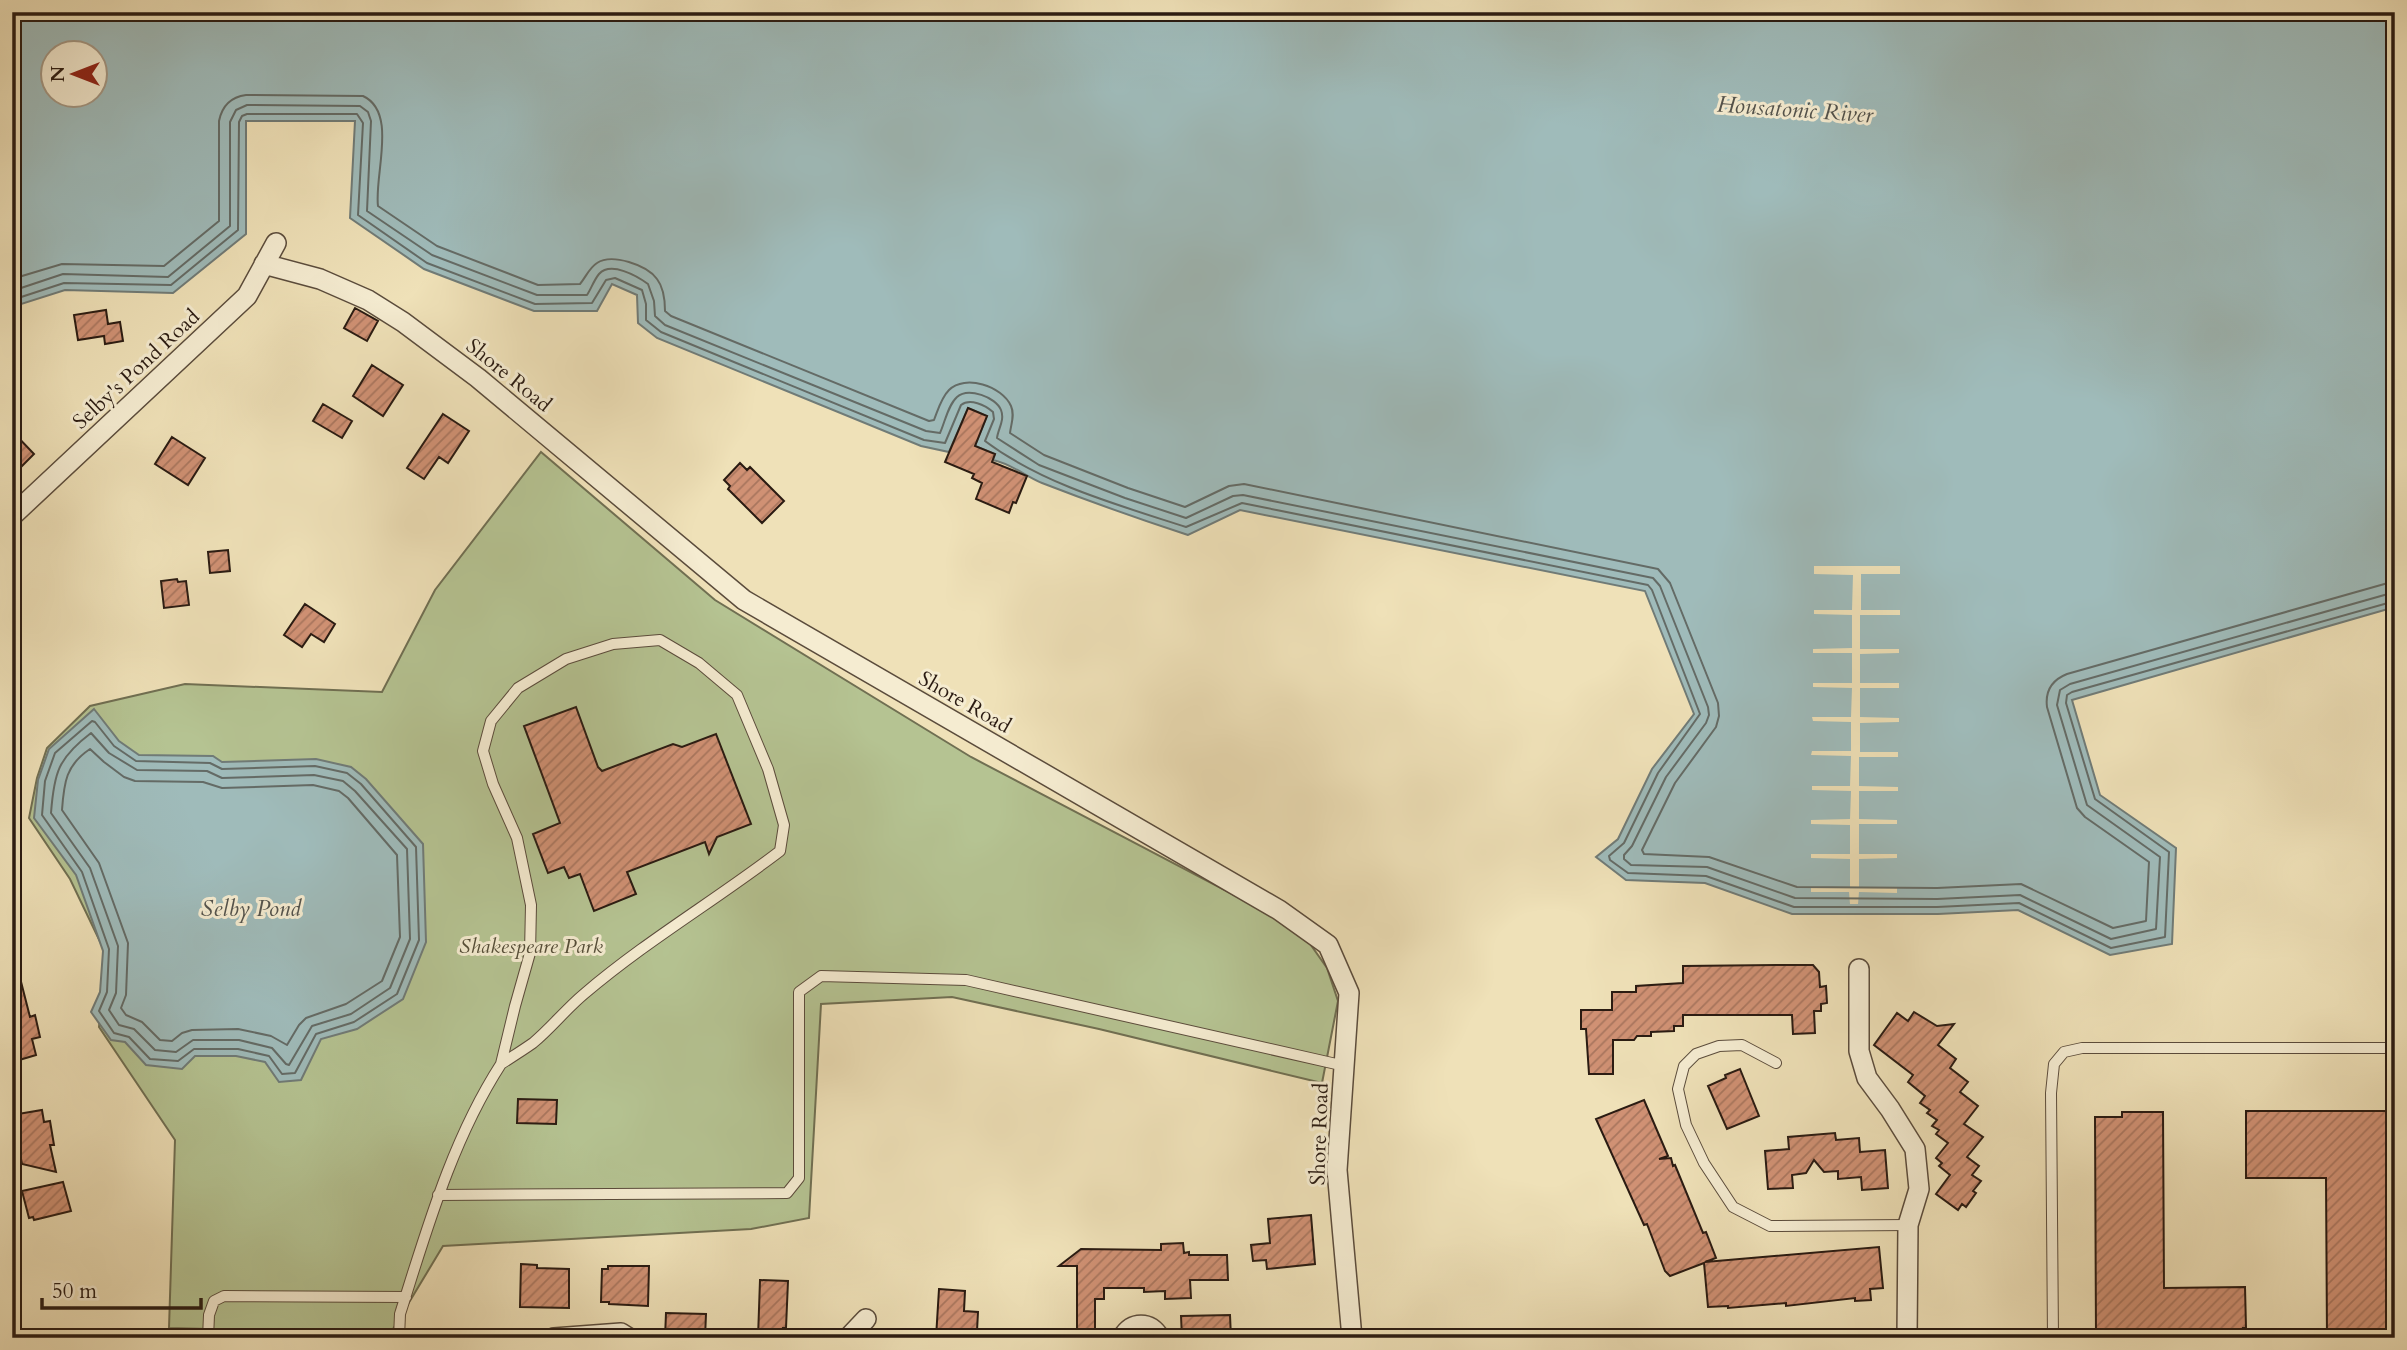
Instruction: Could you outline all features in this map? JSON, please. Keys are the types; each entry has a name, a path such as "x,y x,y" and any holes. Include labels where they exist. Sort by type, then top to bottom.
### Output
{"street":[{"name":"Selby's Pond Road","path":"12,516 247,296 276,243"},
{"name":"Shore Road","path":"264,264 320,279 368,300 478,378 744,600 1279,910 1328,945 1349,993 1337,1170 1352,1338"},
{"path":"1859,969 1859,1051 1867,1078 1915,1149 1919,1189 1908,1225 1907,1338"},
{"path":"848,1338 866,1319"},
{"path":"1122,1338 1130,1328 1139,1324 1150,1327 1160,1338"},
{"path":"554,1338 621,1333 629,1338"}],"lane":[{"path":"399,1338 400,1314 438,1195 482,1095 502,1064 530,953 531,905 517,838 493,784 484,751 491,721 519,688 566,659 613,644 660,640 699,663 737,695 768,769 781,814 784,825 780,851 701,905 583,994 534,1042 502,1064"},
{"path":"438,1195 787,1194 799,1178 799,992 821,976 967,980 1345,1066"},
{"path":"1776,1063 1742,1045 1719,1046 1696,1054 1684,1066 1678,1089 1686,1125 1704,1163 1733,1207 1770,1226 1908,1225"},
{"path":"2053,1338 2051,1093 2054,1064 2064,1052 2082,1048 2395,1048"},
{"path":"208,1338 209,1315 214,1301 224,1296 406,1297"}],"green space":[{"name":"Shakespeare Park","path":"541,452 715,600 971,757 1280,919 1308,941 1327,968 1338,1001 1322,1083 1099,1029 952,997 821,1004 809,1218 751,1229 443,1246 390,1334 169,1328 175,1140 99,1027 106,954 70,879 29,818 37,778 47,748 90,706 185,684 382,692 435,590"}],"water":[{"name":"Housatonic River","path":"12,12 2395,12 2395,607 2072,700 2100,795 2176,848 2172,944 2110,955 2018,910 1938,914 1792,914 1705,883 1626,880 1596,857 1618,839 1652,769 1694,714 1645,591 1240,510 1188,535 1042,483 993,460 995,454 975,446 987,416 968,408 949,452 921,446 657,338 638,323 637,295 612,284 597,311 534,311 424,269 350,218 355,121 246,121 246,234 173,293 65,290 12,307"},
{"name":"Selby Pond","path":"94,709 119,741 139,755 213,756 222,762 316,759 351,767 366,779 423,844 426,942 403,999 357,1029 321,1039 301,1080 279,1082 265,1062 236,1056 195,1056 182,1069 146,1065 125,1042 111,1040 91,1012 100,992 103,951 76,875 34,818 38,780 49,749"}],"pier":[{"path":"1814,566 1900,566 1900,574 1861,574 1861,610 1900,610 1900,615 1860,615 1860,649 1899,649 1899,653 1860,654 1860,683 1899,683 1899,688 1860,688 1860,717 1899,718 1899,722 1860,723 1860,752 1898,752 1898,757 1859,757 1859,786 1898,787 1898,791 1859,791 1859,819 1897,820 1897,824 1859,824 1859,854 1897,854 1897,858 1859,859 1859,887 1897,888 1897,893 1859,892 1858,904 1850,904 1849,892 1811,892 1811,887 1850,887 1850,859 1811,858 1811,854 1850,854 1850,825 1811,824 1811,820 1850,819 1851,791 1812,790 1812,786 1850,786 1851,756 1811,755 1812,751 1851,751 1851,722 1813,721 1812,717 1851,717 1852,688 1813,687 1813,683 1852,683 1852,653 1813,653 1813,649 1852,648 1852,615 1814,614 1814,610 1852,610 1853,575 1814,574"}],"building":[{"path":"355,308 378,321 367,341 344,328"},
{"path":"106,310 108,324 120,322 123,341 105,344 104,336 78,340 74,315"},
{"path":"372,365 403,385 383,416 353,396"},
{"path":"323,404 352,421 342,438 313,421"},
{"path":"968,408 987,416 975,446 995,454 992,462 1027,476 1009,513 976,499 982,483 972,478 974,474 945,462"},
{"path":"443,414 469,431 448,463 439,457 424,479 407,468"},
{"path":"12,431 34,454 12,476"},
{"path":"172,437 205,458 188,485 155,464"},
{"path":"740,463 747,470 750,467 784,501 762,523 728,489 730,486 724,480"},
{"path":"228,550 230,571 210,573 208,552"},
{"path":"177,579 178,582 186,581 189,605 164,608 161,581"},
{"path":"305,604 335,624 324,642 311,634 302,647 284,635"},
{"path":"576,707 598,767 602,771 673,744 682,747 716,734 751,824 717,837 709,854 705,842 627,872 636,894 594,911 580,874 569,878 564,867 548,873 533,834 560,823 524,726"},
{"path":"1813,965 1819,972 1820,987 1826,986 1827,1003 1821,1004 1821,1011 1814,1011 1815,1033 1793,1034 1792,1015 1683,1015 1683,1026 1674,1026 1674,1031 1651,1032 1651,1036 1637,1036 1634,1040 1613,1040 1613,1074 1589,1074 1586,1029 1581,1029 1581,1010 1612,1010 1612,992 1636,992 1636,986 1683,983 1683,966"},
{"path":"18,970 30,1017 35,1015 40,1037 32,1039 36,1055 16,1061 12,1046 12,971"},
{"path":"1914,1012 1937,1026 1954,1024 1938,1045 1956,1059 1950,1068 1968,1082 1960,1092 1978,1106 1964,1124 1983,1137 1967,1157 1979,1166 1972,1175 1981,1181 1966,1207 1962,1204 1958,1210 1936,1194 1950,1175 1939,1166 1942,1163 1936,1158 1948,1143 1936,1134 1939,1130 1932,1126 1937,1120 1927,1113 1930,1110 1920,1103 1925,1096 1908,1082 1913,1075 1874,1045 1897,1013 1908,1021"},
{"path":"1740,1069 1759,1116 1727,1129 1708,1086"},
{"path":"518,1099 557,1100 556,1124 517,1123"},
{"path":"1644,1100 1668,1156 1659,1159 1671,1158 1716,1258 1705,1262 1879,1247 1883,1288 1870,1289 1871,1300 1855,1301 1855,1298 1786,1306 1786,1303 1708,1307 1704,1263 1670,1276 1665,1271 1647,1224 1644,1225 1596,1119"},
{"path":"42,1110 44,1122 50,1121 54,1145 50,1145 56,1172 22,1164 12,1115"},
{"path":"2246,1111 2393,1111 2394,1338 2327,1338 2326,1178 2246,1178"},
{"path":"2122,1112 2163,1112 2164,1288 2245,1287 2246,1328 2243,1328 2243,1338 2096,1338 2095,1117 2122,1117"},
{"path":"1835,1133 1836,1140 1859,1138 1860,1152 1885,1150 1888,1188 1862,1190 1861,1177 1838,1179 1838,1171 1824,1172 1814,1160 1806,1173 1792,1175 1793,1188 1768,1189 1765,1151 1789,1149 1788,1137"},
{"path":"63,1182 71,1211 34,1220 33,1217 29,1218 22,1191"},
{"path":"1311,1215 1315,1264 1267,1269 1266,1260 1253,1261 1251,1245 1270,1243 1268,1219"},
{"path":"1183,1243 1184,1253 1189,1252 1189,1255 1227,1255 1228,1280 1190,1280 1191,1298 1165,1299 1165,1291 1144,1292 1144,1288 1104,1288 1104,1299 1095,1299 1095,1338 1077,1338 1077,1266 1059,1266 1081,1249 1161,1250 1161,1244"},
{"path":"521,1264 537,1265 537,1268 569,1269 569,1308 520,1307"},
{"path":"608,1266 649,1266 648,1306 601,1302 602,1269 608,1269"},
{"path":"760,1280 788,1281 786,1328 783,1328 783,1338 758,1338"},
{"path":"939,1289 965,1291 964,1311 978,1312 977,1331 963,1331 963,1338 936,1338"},
{"path":"666,1313 706,1314 705,1338 665,1338"},
{"path":"1230,1315 1231,1338 1182,1338 1181,1316"}]}
